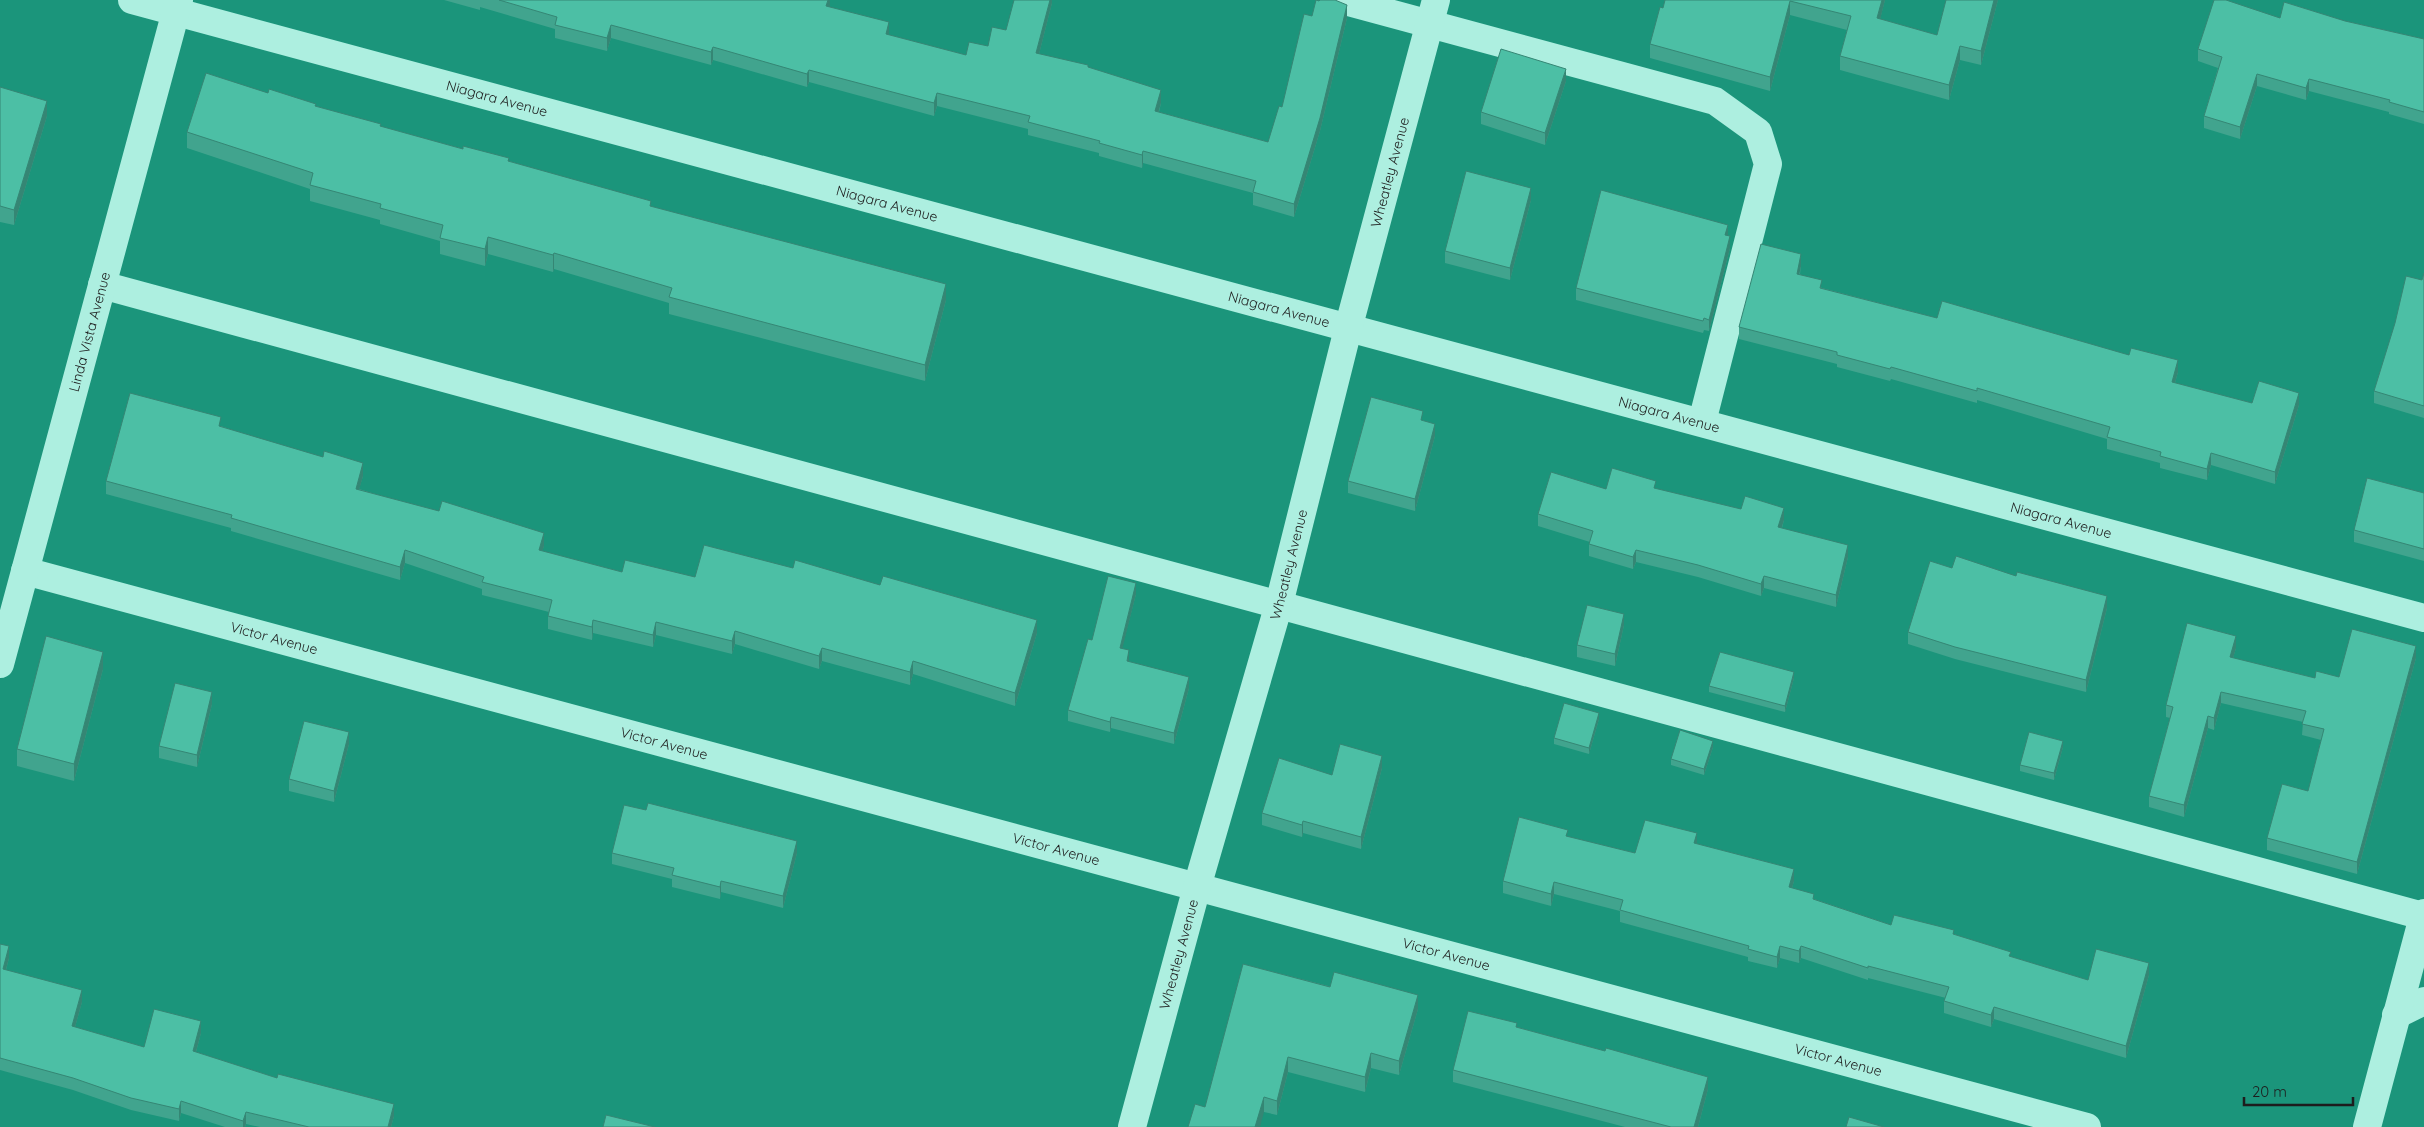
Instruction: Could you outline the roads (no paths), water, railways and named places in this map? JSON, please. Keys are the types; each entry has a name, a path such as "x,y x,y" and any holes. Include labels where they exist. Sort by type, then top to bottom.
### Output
{"street":[{"name":"Niagara Avenue","path":"132,0 178,6 1348,329 1702,422 2424,618"},
{"path":"1341,0 1433,12 1715,101 1758,132 1768,164 1702,422"},
{"name":"Linda Vista Avenue","path":"0,664 178,6"},
{"name":"Wheatley Avenue","path":"1132,1127 1197,887 1278,604 1348,329 1433,12"},
{"path":"102,285 2424,914 2367,1127"},
{"name":"Victor Avenue","path":"25,571 2088,1127"},
{"path":"2396,1015 2424,1000"}]}
